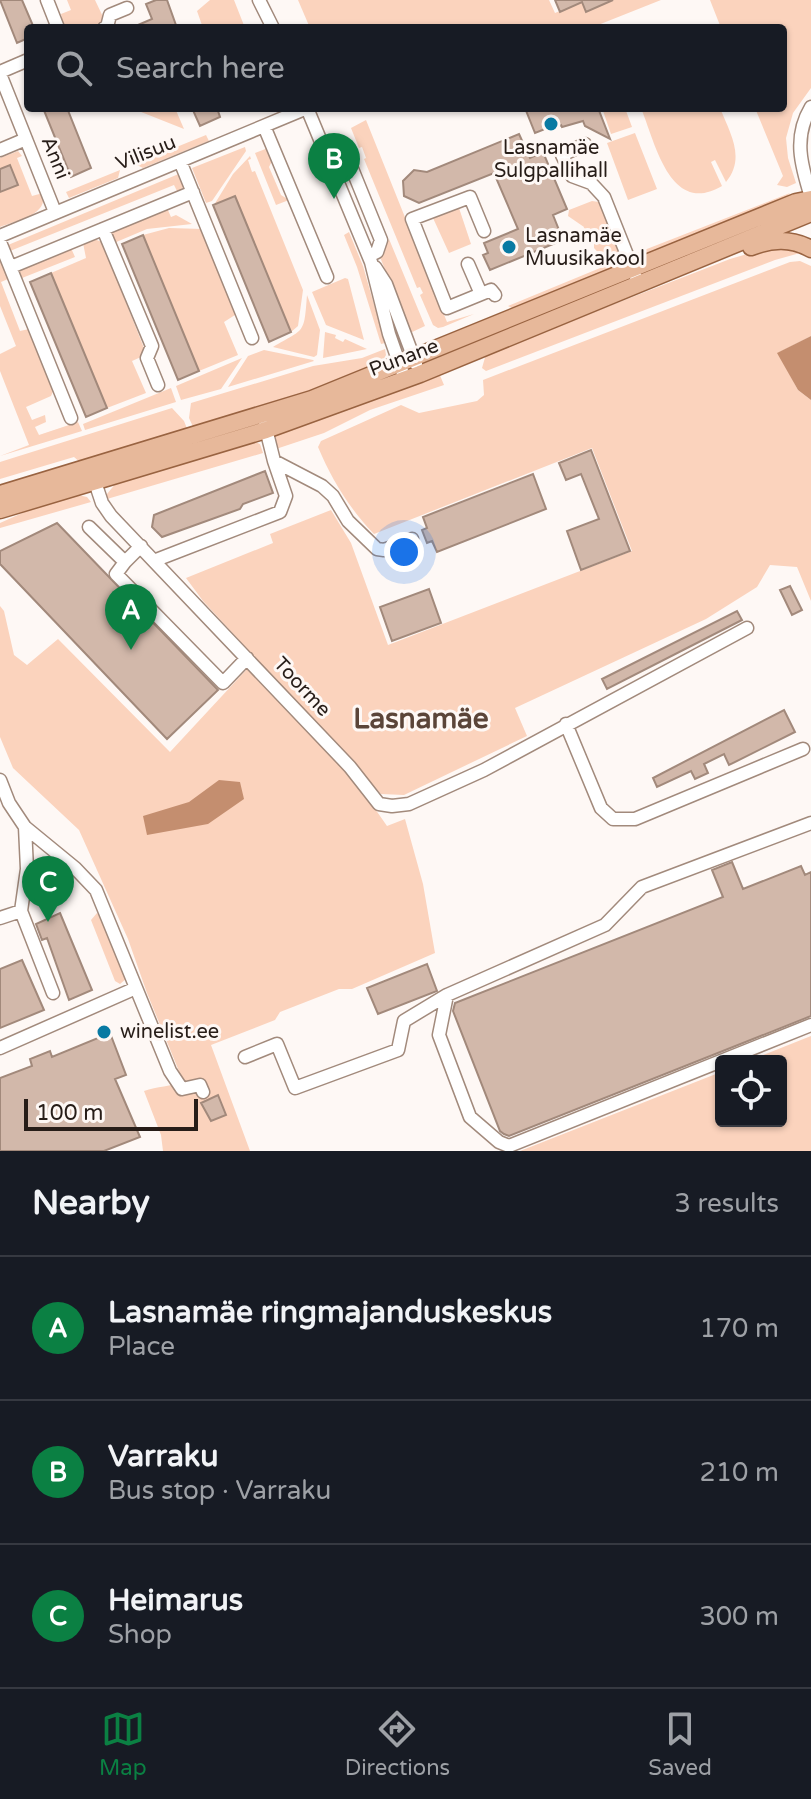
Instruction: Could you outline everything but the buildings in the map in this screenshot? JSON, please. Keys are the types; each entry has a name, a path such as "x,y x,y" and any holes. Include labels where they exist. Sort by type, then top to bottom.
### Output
{"main road":[{"name":"Punane","path":"410,369 632,268 811,198"},
{"name":"Punane","path":"0,510 92,475 264,423 638,285 811,213"},
{"path":"699,260 777,240 811,249"},
{"name":"Punane","path":"0,494 92,475"}],"street":[{"path":"47,0 56,24"},
{"path":"259,0 271,24"},
{"path":"108,24 110,15 127,8"},
{"path":"0,73 24,62"},
{"name":"Anni","path":"0,73 55,212"},
{"path":"811,107 800,134 799,153 811,198"},
{"name":"Vilisuu","path":"0,239 55,212 297,112"},
{"path":"309,112 370,259 389,334 410,369"},
{"path":"264,126 327,277"},
{"path":"0,150 26,139"},
{"path":"585,144 562,155 572,176 591,183 604,197 638,285"},
{"path":"180,161 252,338"},
{"path":"11,267 193,192"},
{"path":"468,264 488,295 447,308 412,219 470,197 484,231"},
{"path":"103,229 152,346 147,358 158,385"},
{"path":"0,239 71,418"},
{"path":"156,560 280,512 286,496 264,423"},
{"path":"274,461 322,486 333,496 348,521 377,549 384,550 412,539"},
{"name":"Toorme","path":"92,475 102,503 350,767 379,804 409,804 484,770 747,628"},
{"path":"89,527 125,562"},
{"path":"141,546 116,574 223,683 247,658"},
{"path":"566,724 601,808 613,819 635,819 803,749"},
{"path":"0,780 4,804 25,827 75,868 96,890 170,1071 182,1089 200,1085 203,1092"},
{"path":"245,1057 277,1044 295,1088 398,1050 404,1021 447,995 605,925 642,887 811,823"},
{"path":"25,827 28,852 21,911 53,993"},
{"path":"0,918 21,911"},
{"path":"0,1048 136,988"},
{"path":"447,995 439,1035 470,1117 499,1142 509,1146 811,1025"}],"shaded area":[{"path":"67,0 95,0 104,19 102,24 63,24 61,14 71,10"},
{"path":"210,0 234,0 243,24 202,24 197,11"},
{"path":"298,0 549,0 555,13 582,2 586,11 613,0 661,0 601,24 308,24"},
{"path":"710,0 811,0 811,88 793,113 786,138 796,183 787,187 777,185 783,176 757,112 787,112 787,24 719,24"},
{"path":"141,112 177,112 184,129"},
{"path":"603,112 626,112 632,127 611,134"},
{"path":"642,112 722,112 736,155 732,173 726,182 715,160 711,162 722,186 704,193 689,192 677,184 659,156"},
{"path":"366,120 447,322 474,314 443,327 433,325 420,295 423,293 420,287 417,288 364,159 362,147 359,148 351,128"},
{"path":"635,133 657,189 628,200 607,143"},
{"path":"206,135 209,141 143,168 135,164"},
{"path":"245,147 246,151 212,201 206,203 192,168"},
{"path":"268,148 272,161 269,167 281,195 289,200 276,205 255,153"},
{"path":"18,151 22,156 17,158 32,196 43,193 43,201 41,207 30,216 0,227 0,192 18,185 10,165 0,169 0,158"},
{"path":"250,156 248,160 252,172 255,171 303,290 298,326 291,332 235,197 214,205 233,174"},
{"path":"120,170 118,178 69,198 66,192"},
{"path":"181,173 184,186 178,193 174,185 10,251 8,245"},
{"path":"790,193 784,199 639,257 634,254"},
{"path":"592,201 599,202 621,253 605,260 594,248 594,239 581,240 584,227 568,216 569,210"},
{"path":"167,208 171,217 176,215 192,224 147,229 114,243 109,231"},
{"path":"459,208 471,244 449,253 433,218"},
{"path":"169,228 203,229 236,309 235,315 224,322 238,355 199,371 143,235"},
{"path":"349,232 363,266 385,343 381,344 344,235"},
{"path":"94,239 102,242 144,348 141,357 132,361 146,393 107,408 51,273 86,258 83,243"},
{"path":"389,239 425,326 410,333 380,257"},
{"path":"778,245 800,253 486,371 482,368 486,354 730,259"},
{"path":"71,248 75,257 22,278 19,270 22,268"},
{"path":"0,259 8,279 1,282 20,331 29,329 54,389 51,396 26,407 32,420 45,415 46,422 35,427 39,435 78,422 82,431 0,456 29,445 0,371 0,354 16,346 0,306"},
{"path":"622,259 620,266 516,310 508,306"},
{"path":"800,261 811,266 811,336 778,353 798,390 811,400 811,601 797,567 770,565 757,587 706,619 515,708 527,736 404,795 381,794 203,601 186,578 273,543 270,534 331,510 351,543 388,645 632,551 592,448 374,534 342,493 318,447 321,441 401,405 419,413 477,401 484,395 483,380 790,262"},
{"path":"348,279 364,340 326,325 312,292"},
{"path":"307,295 320,330 317,355 314,357 273,347 301,329"},
{"path":"325,332 336,335 335,338 343,342 345,339 367,349 323,358"},
{"path":"811,336 811,400 798,390 777,353"},
{"path":"385,349 382,362 324,388 194,429 189,418 191,403 313,366 362,358"},
{"path":"264,350 314,361 228,387 248,356"},
{"path":"242,358 221,389 181,400 176,386"},
{"path":"439,373 444,385 370,410 324,433 276,449 274,442 277,434"},
{"path":"171,388 176,402 85,430 83,424"},
{"path":"172,408 184,421 188,431 81,463 74,457 0,479 0,462"},
{"path":"253,441 260,444 263,453 107,499 107,494 116,483"},
{"path":"78,495 87,497 91,502 0,528 0,523 38,506"},
{"path":"0,606 4,611 14,655 27,665 58,639 170,752 247,669 357,783 387,826 405,819 423,884 435,953 352,989 339,989 280,1012 275,1020 211,1045 250,1151 163,1151 161,1135 144,1091 183,1081 128,939 79,830 13,768 0,737"},
{"path":"219,780 240,782 244,799 208,824 147,835 143,816 189,802"},
{"path":"97,913 126,979 120,984 115,981 91,920"},
{"path":"811,1036 811,1151 520,1151 715,1074 715,1127 787,1127 787,1055 763,1055"}],"place":[{"name":"Lasnamäe Sulgpallihall","path":"551,124"},
{"name":"Varraku","path":"334,199"},
{"name":"Lasnamäe Muusikakool","path":"509,247"},
{"name":"Lasnamäe ringmajanduskeskus","path":"131,650"},
{"name":"Heimarus","path":"48,922"},
{"name":"winelist.ee","path":"104,1032"}],"district":[{"name":"Lasnamäe","path":"421,719"}]}
